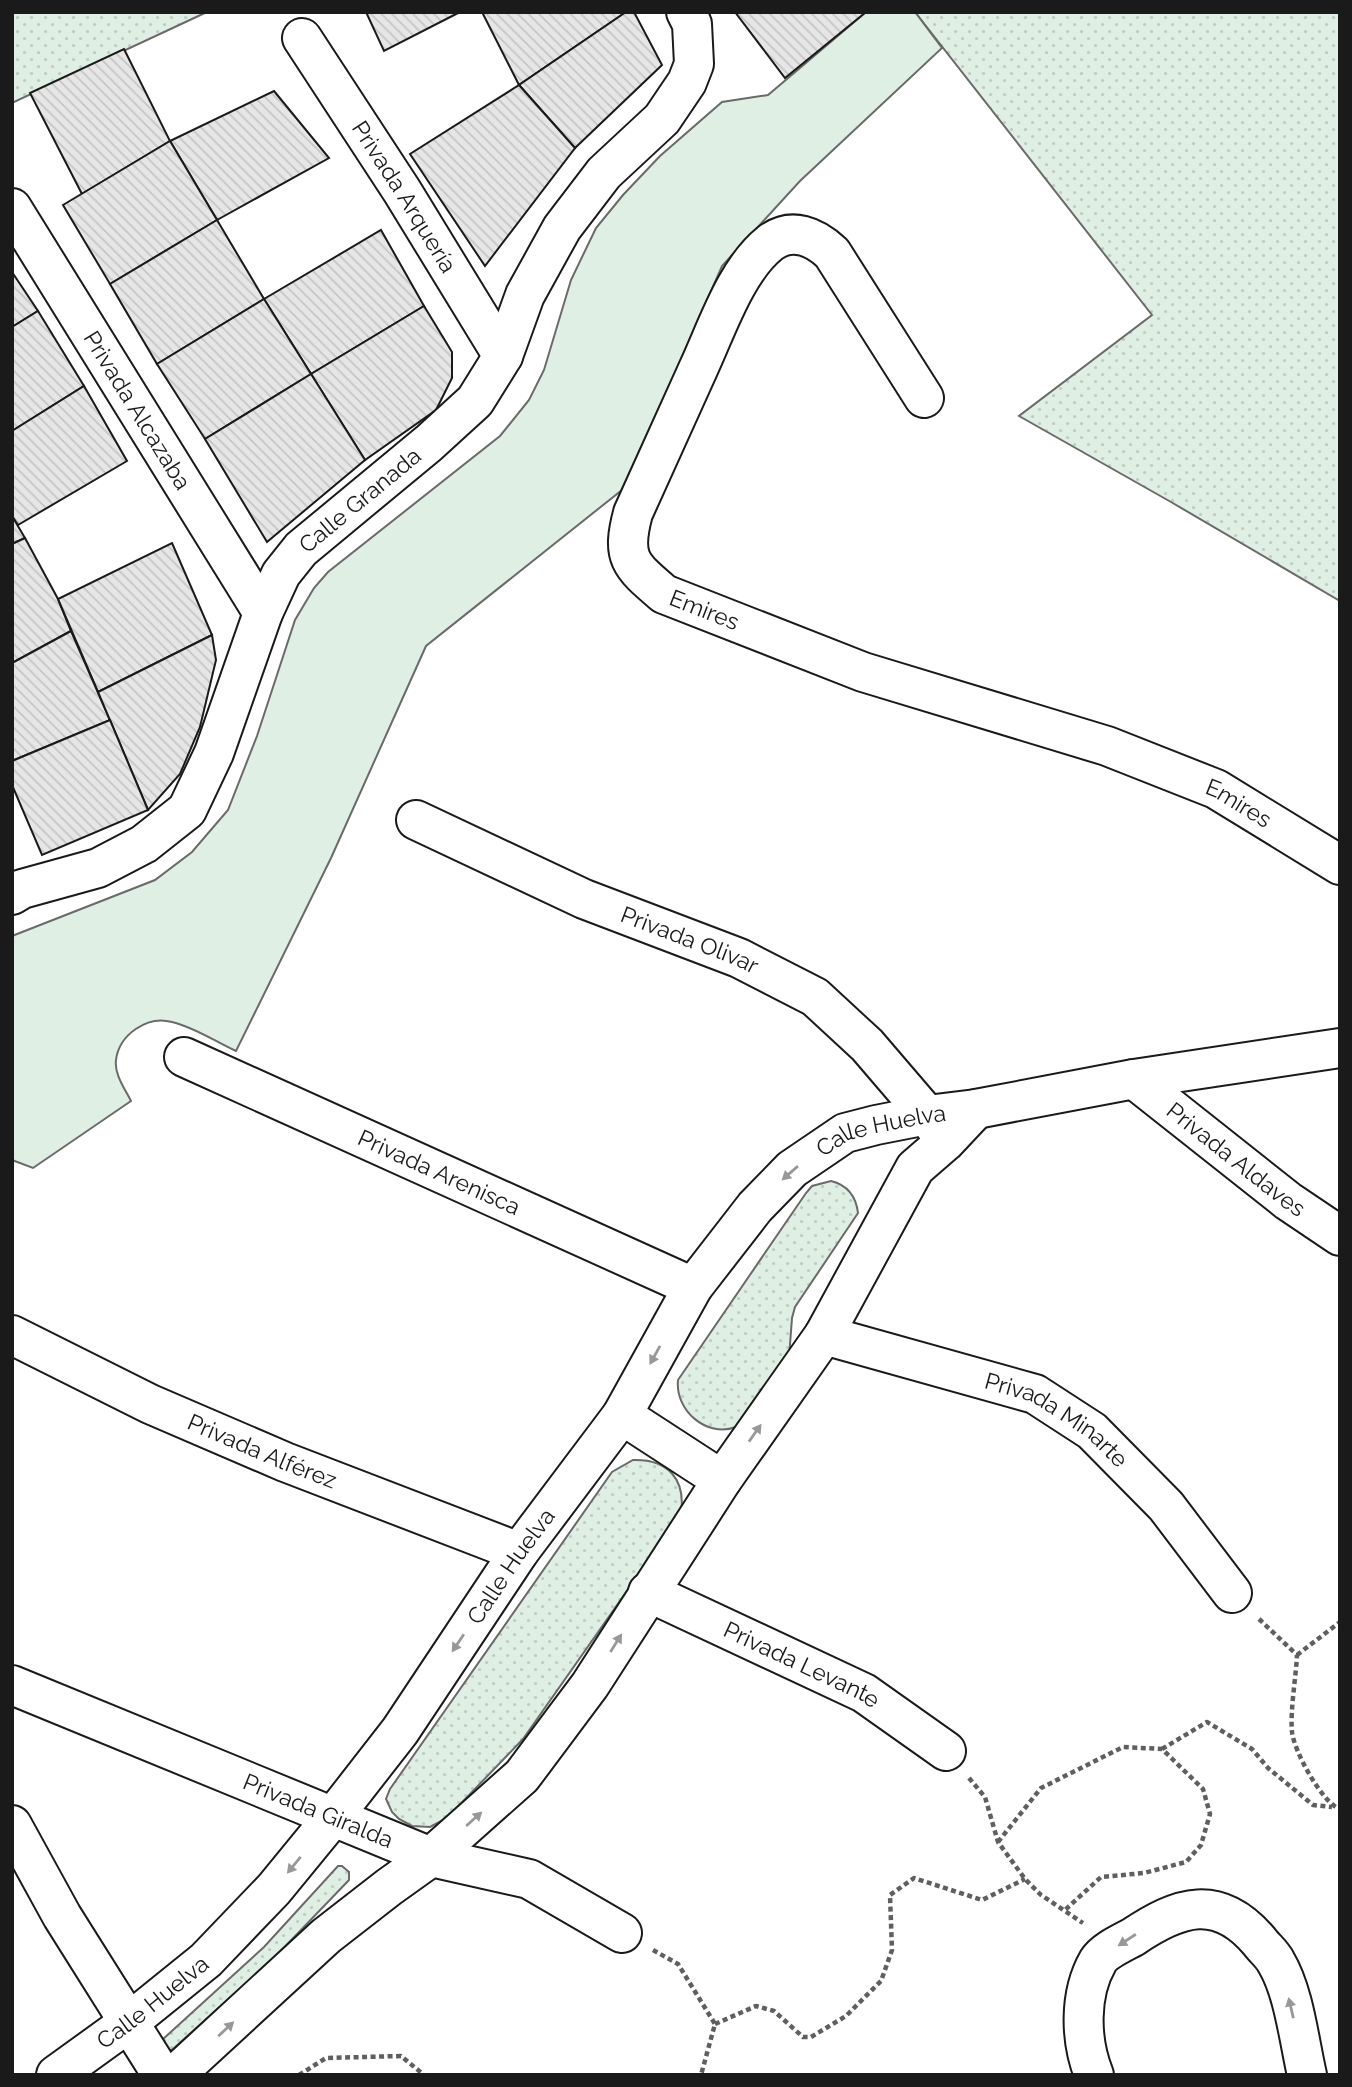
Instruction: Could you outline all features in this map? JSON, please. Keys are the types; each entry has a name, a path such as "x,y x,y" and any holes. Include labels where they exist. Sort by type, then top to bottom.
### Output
{"street":[{"name":"Calle Granada","path":"15,885 98,868 144,844 187,810 214,752 263,613 281,574 302,549 475,401 503,356 525,295 562,228 604,173 662,119 687,82 694,64 692,24 686,12"},
{"name":"Privada Arquería","path":"302,38 503,356"},
{"name":"Privada Alcazaba","path":"12,208 263,613"},
{"name":"Emires","path":"924,398 832,253 805,234 786,236 771,242 738,281 634,513 627,545 631,560 640,574 664,594 863,671 1107,746 1216,789 1340,865"},
{"name":"Privada Olivar","path":"416,820 584,899 739,958 815,997 867,1045 936,1128"},
{"name":"Calle Huelva","path":"56,2075 128,2023 206,1960 274,1889 333,1817 400,1731 519,1552 622,1415 693,1287 755,1206 792,1170 845,1133 936,1128 976,1109 1134,1079 1340,1048"},
{"name":"Privada Arenisca","path":"184,1057 693,1287"},
{"name":"Privada Aldaves","path":"1134,1079 1288,1201 1340,1236"},
{"name":"Calle Huelva","path":"175,2075 326,1936 388,1887 432,1857 522,1776 590,1685 722,1480 824,1335 936,1128"},
{"name":"Privada Alférez","path":"12,1335 150,1404 248,1447 519,1552"},
{"name":"Privada Minarte","path":"824,1335 1035,1394 1092,1431 1166,1506 1232,1593"},
{"path":"622,1415 722,1480"},
{"name":"Privada Levante","path":"648,1592 864,1693 946,1751"},
{"name":"Privada Giralda","path":"12,1685 432,1857 529,1879 622,1933"},
{"path":"12,1825 62,1916 162,2075"},
{"path":"1094,2075 1087,2059 1084,2024 1086,1988 1100,1958 1156,1921 1177,1912 1204,1908 1233,1917 1276,1961 1287,1991 1307,2075"}],"path":[{"path":"1232,1593 1297,1655"},
{"path":"1333,1807 1311,1779 1292,1733 1297,1655 1340,1622"},
{"path":"998,1842 1041,1788 1123,1747 1162,1749 1207,1722 1252,1748 1268,1768 1313,1805 1340,1810"},
{"path":"1065,1910 1101,1877 1144,1873 1186,1862 1201,1845 1210,1814 1203,1789 1162,1749"},
{"path":"946,1751 985,1797 998,1842 1025,1879 1041,1895 1082,1921 1100,1958"},
{"path":"715,2024 756,2006 774,2011 803,2037 811,2037 846,2015 881,1981 892,1950 890,1895 914,1878 982,1900 1025,1879"},
{"path":"622,1933 678,1965 715,2024 701,2075"},
{"path":"299,2075 326,2058 401,2056 424,2075"}],"green space":[{"path":"12,12 207,12 12,103"},
{"path":"866,12 915,12 942,48 800,181 722,266 686,348 665,415 627,486 426,646 331,858 236,1051 180,1024 153,1021 144,1024 128,1035 116,1060 118,1076 131,1101 33,1168 12,1160 12,936 155,880 192,852 228,810 257,736 295,620 314,588 328,572 500,436 529,400 544,370 571,280 596,228 660,156 722,102 768,95"},
{"path":"915,12 1340,12 1340,601 1019,416 1152,315"},
{"path":"831,1181 850,1192 858,1213 795,1307 789,1358 736,1427 714,1429 704,1425 687,1411 678,1391 678,1380 806,1193 812,1186"},
{"path":"633,1460 656,1463 672,1474 681,1491 681,1514 523,1739 447,1818 430,1827 412,1826 399,1819 386,1799 390,1789 612,1472"},
{"path":"338,1866 349,1872 349,1880 275,1957 168,2051 162,2040 264,1947"}],"building":[{"path":"366,12 460,12 384,51"},
{"path":"482,12 626,12 519,85"},
{"path":"626,12 634,12 662,65 575,148 519,85"},
{"path":"735,12 866,12 785,78"},
{"path":"124,49 170,141 82,194 30,93"},
{"path":"519,85 575,148 485,266 410,154"},
{"path":"274,91 329,158 217,220 170,141"},
{"path":"170,141 217,220 110,284 63,205"},
{"path":"217,220 264,299 157,364 110,284"},
{"path":"381,230 424,306 311,374 264,299"},
{"path":"12,272 38,311 12,327"},
{"path":"264,299 311,374 205,439 157,364"},
{"path":"424,306 452,352 452,378 436,410 365,460 311,374"},
{"path":"38,311 84,386 12,431 12,327"},
{"path":"311,374 365,460 267,542 205,439"},
{"path":"84,386 127,461 18,525 12,516 12,431"},
{"path":"12,516 25,538 12,544"},
{"path":"25,538 58,599 71,631 12,663 12,544"},
{"path":"172,543 212,635 98,692 58,599"},
{"path":"71,631 110,720 12,761 12,663"},
{"path":"212,635 216,660 200,727 180,774 148,810 98,692"},
{"path":"110,720 148,810 42,855 12,785 12,761"}]}
